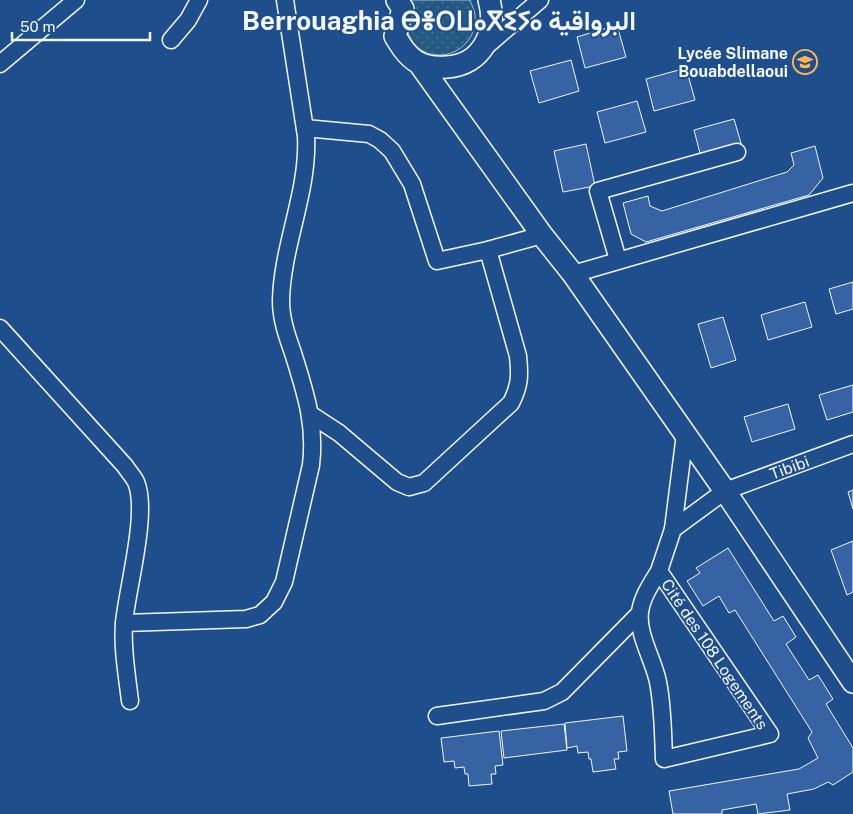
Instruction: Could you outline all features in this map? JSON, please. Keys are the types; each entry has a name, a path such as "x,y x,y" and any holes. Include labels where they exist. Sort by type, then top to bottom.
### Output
{"street":[{"path":"0,64 76,0"},
{"path":"171,40 188,20 199,0"},
{"path":"124,623 246,619 260,614 274,602 284,582 311,464 313,446 310,414 284,325 281,303 282,278 307,157 305,128 285,0"},
{"path":"472,59 485,46 492,30 492,12 489,0"},
{"path":"418,62 434,68 442,68 457,66 472,59 540,0"},
{"path":"398,3 395,36 404,51 418,62 542,235 573,274 725,491 853,682"},
{"path":"305,128 369,134 380,140 392,151 412,184 438,261 542,235"},
{"path":"618,260 598,191 737,152"},
{"path":"573,274 853,193"},
{"path":"310,414 339,433 397,482 409,487 424,484 511,403 518,390 520,374 518,356 488,250"},
{"path":"0,328 125,466 136,482 140,502 139,524 124,623 124,644 130,700"},
{"name":"Cité des 108 Logements","path":"659,571 770,734 664,758 662,710 658,682 643,637 639,614 643,598 659,571 673,529 685,434"},
{"name":"Tibibi","path":"725,491 853,444"},
{"path":"673,529 725,491"},
{"path":"437,716 544,701 562,692 639,614"}],"shaded area":[{"path":"411,0 470,0 475,13 475,23 474,30 466,43 453,52 446,54 438,55 420,49 409,35 407,27 406,18"}],"building":[{"path":"617,25 626,57 585,68 577,37"},
{"path":"571,60 579,91 539,103 530,71"},
{"path":"686,68 695,100 654,111 646,79"},
{"path":"637,101 646,132 605,143 597,112"},
{"path":"734,119 743,150 702,161 694,130"},
{"path":"586,144 595,186 563,192 554,151"},
{"path":"815,146 823,178 809,195 646,242 631,234 623,203 648,196 650,206 662,211 787,172 794,165 791,153"},
{"path":"853,282 853,309 836,314 829,289"},
{"path":"805,302 812,327 768,340 761,315"},
{"path":"723,317 736,360 711,368 698,324"},
{"path":"853,385 853,412 827,420 819,395"},
{"path":"788,404 795,429 752,442 744,417"},
{"path":"853,490 853,509 848,492"},
{"path":"853,541 853,592 847,595 831,550"},
{"path":"728,548 774,621 783,616 796,637 786,644 809,680 818,675 833,699 826,704 853,748 853,772 833,785 828,782 814,789 787,794 790,810 758,814 756,804 722,810 722,814 673,814 669,791 799,769 818,758 808,738 812,732 735,610 729,613 719,596 703,606 687,581 700,573 696,568"},
{"path":"623,716 627,751 618,752 619,759 614,759 616,769 593,772 588,752 578,753 577,746 567,748 565,723"},
{"path":"564,724 567,750 504,758 501,731"},
{"path":"499,731 503,765 495,766 496,774 491,774 492,784 469,786 468,774 465,774 464,767 455,768 454,761 444,762 441,738"}],"place":[{"name":"Lycée Slimane Bouabdellaoui","path":"805,62"}],"district":[{"name":"Berrouaghia ⴱⴻⵔⵡⴰⴳⵉⵢⴰ البرواقية","path":"439,21"}]}
